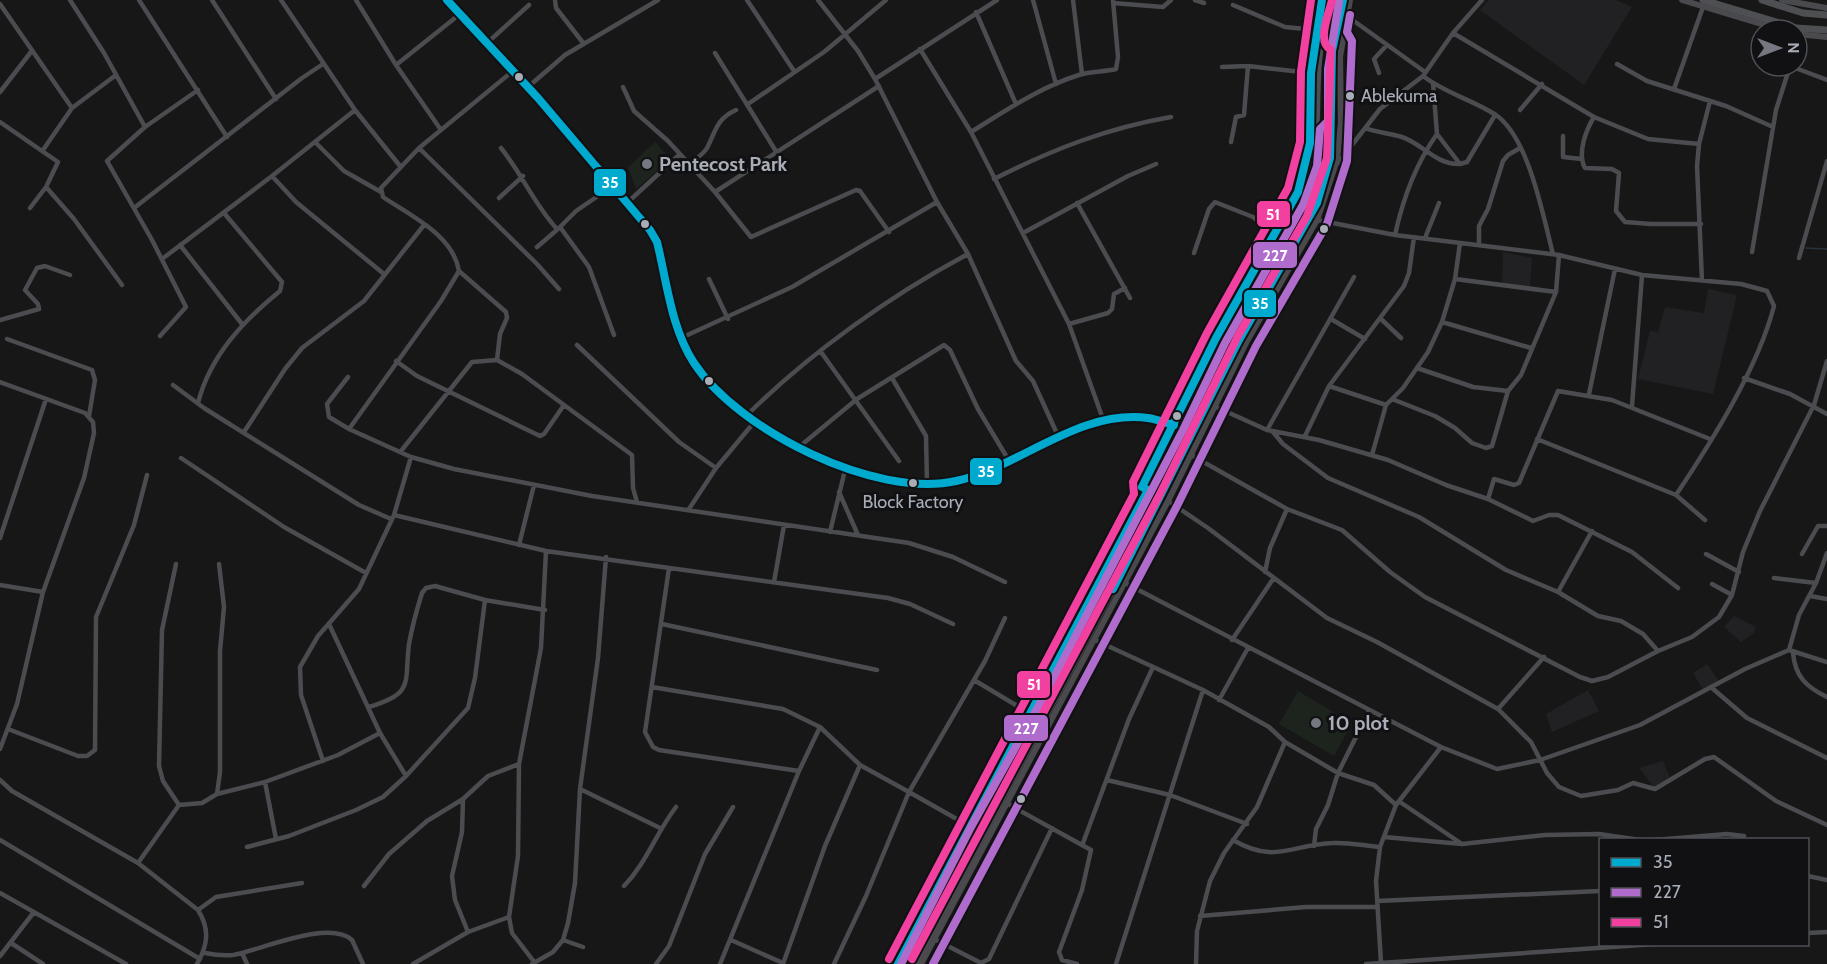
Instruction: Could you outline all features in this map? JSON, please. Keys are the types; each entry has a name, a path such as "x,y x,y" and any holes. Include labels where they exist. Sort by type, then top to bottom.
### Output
{"main road":[{"path":"894,953 900,961 968,827 1012,749 1219,340 1302,203 1314,163 1314,118 1320,43 1329,0"},
{"path":"914,964 1173,474 1239,340 1307,231 1330,158 1343,0"},
{"path":"1762,0 1803,13 1827,15"},
{"path":"1703,3 1752,18"},
{"path":"1809,29 1827,30"},
{"path":"1012,749 1023,759"}],"street":[{"path":"70,0 145,127"},
{"path":"139,0 227,137"},
{"path":"212,0 276,99"},
{"path":"281,0 355,111 400,166"},
{"path":"356,0 396,65 441,130"},
{"path":"447,0 528,87 614,185 657,242 681,338 695,365 714,388 756,420 799,447 846,466 898,482 927,485 956,481 1059,438 1104,422 1139,416 1174,425"},
{"path":"555,0 556,8 584,44"},
{"path":"528,87 565,55 658,0"},
{"path":"747,0 794,71"},
{"path":"818,0 844,33 879,86 937,202 968,254 1014,356 1033,381 1059,438"},
{"path":"748,104 824,52 886,0"},
{"path":"875,79 997,0"},
{"path":"1033,0 1056,84"},
{"path":"1073,0 1082,74"},
{"path":"971,132 1016,104 1056,84 1082,74 1118,67 1113,1 1163,7 1172,0"},
{"path":"1195,0 1204,3"},
{"path":"889,964 962,822 1145,489 1174,425 1303,178 1314,118 1311,73 1322,0"},
{"path":"921,964 934,939 945,908 1006,803 1168,501 1246,341 1307,231 1317,220 1336,164 1341,123 1338,41 1350,0"},
{"path":"1336,164 1380,110 1424,74 1453,33 1482,0"},
{"path":"1674,89 1703,3 1682,0"},
{"path":"1782,0 1827,8"},
{"path":"0,4 31,52 72,108"},
{"path":"487,43 529,5"},
{"path":"1233,5 1285,27 1316,30"},
{"path":"976,12 1016,104"},
{"path":"396,65 460,14"},
{"path":"1347,16 1433,83 1495,115 1512,132 1520,147 1552,254"},
{"path":"1453,33 1594,117 1648,139 1699,144"},
{"path":"1809,36 1827,37"},
{"path":"1379,73 1374,59 1386,46"},
{"path":"920,49 971,132 1070,324 1104,422"},
{"path":"0,92 31,52"},
{"path":"715,53 777,153"},
{"path":"134,208 323,64"},
{"path":"1617,64 1647,81 1710,101 1773,127"},
{"path":"1222,67 1248,66 1311,73"},
{"path":"1231,142 1236,117 1244,115 1248,66"},
{"path":"381,192 383,183 419,148 513,71"},
{"path":"1809,74 1827,81"},
{"path":"43,150 72,108 116,75"},
{"path":"1752,252 1773,127 1787,78"},
{"path":"1433,83 1437,134 1460,164"},
{"path":"1520,110 1542,84"},
{"path":"715,192 879,86"},
{"path":"623,87 631,107 715,192 750,237 856,190 863,195 889,232"},
{"path":"160,336 186,309 162,259 107,161 145,127 198,90"},
{"path":"1702,281 1701,224 1696,180 1699,144 1710,101"},
{"path":"688,165 706,149 713,130 721,119 736,110"},
{"path":"162,259 355,111"},
{"path":"1365,128 1382,135 1403,137 1449,165 1460,164 1467,162 1495,115"},
{"path":"994,179 1070,142 1099,132 1171,117"},
{"path":"1594,117 1587,132 1582,159 1585,168 1612,169 1619,173 1616,211 1625,222 1701,224"},
{"path":"0,122 58,162 46,187 30,208"},
{"path":"1395,234 1411,181 1425,151 1437,134"},
{"path":"1563,136 1563,157 1582,159"},
{"path":"315,142 344,171 381,192 383,197 424,225 453,250 459,271 506,312 507,318 500,334 497,360"},
{"path":"1479,244 1479,226 1488,209 1503,161 1520,147"},
{"path":"419,148 537,264 559,289"},
{"path":"501,148 523,176 533,200 559,228 589,267 615,335"},
{"path":"628,202 679,155"},
{"path":"1799,258 1827,161"},
{"path":"1023,233 1135,172 1156,164"},
{"path":"272,176 296,202 384,274"},
{"path":"499,198 523,176"},
{"path":"537,248 576,211 614,185"},
{"path":"46,187 74,219 122,285"},
{"path":"681,338 728,319 792,287 937,202"},
{"path":"1194,253 1209,209 1215,202 1253,217 1275,235"},
{"path":"1077,203 1130,298"},
{"path":"1425,238 1439,203"},
{"path":"198,403 205,380 242,324 280,291 282,282 224,213"},
{"path":"1317,220 1414,237 1560,255 1642,275 1757,287 1767,291 1772,297 1774,306 1770,323 1744,378 1676,495"},
{"path":"244,432 285,369 302,348 364,301 424,225"},
{"path":"1305,436 1329,386 1381,320 1407,279 1414,237"},
{"path":"1372,455 1386,405 1417,368 1442,322 1455,279 1460,243"},
{"path":"180,245 242,324"},
{"path":"748,414 821,352 918,281 968,254"},
{"path":"1392,399 1435,416 1455,428 1472,443 1486,448 1492,446 1508,391 1521,375 1556,292 1560,255"},
{"path":"0,320 37,311 38,304 25,290 37,268 45,266 70,275"},
{"path":"1589,394 1615,269"},
{"path":"349,429 441,301 459,271"},
{"path":"1632,406 1642,275"},
{"path":"1270,431 1315,343 1354,277"},
{"path":"709,279 728,319"},
{"path":"1455,279 1556,292"},
{"path":"1070,324 1108,313 1112,309 1114,294 1125,288"},
{"path":"1331,319 1365,339"},
{"path":"1381,320 1401,338"},
{"path":"1442,322 1531,348"},
{"path":"7,339 92,370 96,380 89,416"},
{"path":"577,345 679,442 716,468"},
{"path":"799,447 857,399 944,345 947,346 978,409 1008,459"},
{"path":"821,352 857,399 899,461"},
{"path":"400,451 472,362 497,360 522,374 632,455 633,488 638,502"},
{"path":"396,361 417,376 540,436 564,405"},
{"path":"1191,455 1287,509 1342,530 1390,572 1425,597 1580,677 1592,681 1608,677 1658,651 1692,637 1713,624 1732,595 1743,552 1760,511 1814,405 1827,361"},
{"path":"1417,368 1473,387 1508,391"},
{"path":"348,377 331,397 326,410 329,417 349,429 411,457 454,469 534,485 930,548 1005,582"},
{"path":"892,378 926,436 927,485"},
{"path":"1744,378 1790,394 1827,414"},
{"path":"0,382 89,416 93,422 94,440 84,478 43,592 16,704 0,749"},
{"path":"173,385 359,505 392,517 546,551 606,557 899,600 953,624"},
{"path":"1329,386 1386,405"},
{"path":"1488,499 1494,479 1514,485 1519,483 1558,391 1589,394 1632,406 1710,439"},
{"path":"0,538 46,399"},
{"path":"1214,406 1270,431 1305,436 1372,455 1488,499 1533,521 1549,515 1558,515 1632,552 1678,588"},
{"path":"689,509 716,468 756,420"},
{"path":"1270,431 1283,444 1328,478 1419,517 1506,570 1558,592 1598,616 1621,621 1637,630 1658,651"},
{"path":"1537,439 1676,495 1705,520"},
{"path":"323,761 302,695 298,674 300,667 318,636 359,589 392,517 411,457"},
{"path":"181,458 284,527 366,573"},
{"path":"830,532 846,466"},
{"path":"8,729 78,756 87,756 95,750 96,617 134,525 147,475"},
{"path":"519,545 534,485"},
{"path":"839,492 858,535"},
{"path":"1168,501 1208,528 1327,618 1368,637 1498,710 1531,742 1540,760 1560,787 1581,796 1618,790 1633,783 1654,789 1705,759 1714,757 1776,801 1827,825"},
{"path":"1265,572 1270,548 1287,509"},
{"path":"774,582 784,525"},
{"path":"1802,554 1818,526 1827,526"},
{"path":"1558,592 1592,531"},
{"path":"546,551 542,648 519,764 518,856 509,917 512,933 534,964 551,953 563,940 575,883 580,789 598,658 606,557"},
{"path":"1706,554 1739,572"},
{"path":"1826,557 1810,596 1799,615 1791,651 1797,674 1803,682 1827,697"},
{"path":"176,564 162,630 159,766 163,781 179,805"},
{"path":"217,794 220,772 220,651 224,607 219,564"},
{"path":"669,568 645,732 653,747 690,755 799,771"},
{"path":"1774,578 1816,583"},
{"path":"1232,640 1273,579"},
{"path":"1125,583 1369,711 1441,747 1497,769 1540,760 1640,725 1745,669 1791,651 1827,662"},
{"path":"1712,584 1732,595"},
{"path":"0,585 43,592"},
{"path":"369,707 393,699 401,693 409,673 412,631 422,593 426,588 435,586 485,600 545,610"},
{"path":"1810,596 1827,599"},
{"path":"247,846 276,839 356,810 383,797 406,776 432,744 468,708 475,678 485,600"},
{"path":"834,964 866,896 909,792 974,680 1005,618"},
{"path":"329,624 380,733 406,776"},
{"path":"662,624 877,670"},
{"path":"1095,640 1203,690 1269,728 1285,742 1338,773 1368,782 1382,790 1398,804 1462,844"},
{"path":"1219,700 1248,648"},
{"path":"1498,710 1544,657"},
{"path":"1083,843 1153,667"},
{"path":"974,680 1024,710"},
{"path":"652,687 776,707 820,727 860,765 962,822"},
{"path":"1712,688 1747,718 1827,758"},
{"path":"1116,964 1203,690"},
{"path":"1314,846 1316,829 1328,805 1338,773 1369,711"},
{"path":"720,964 799,771 820,727"},
{"path":"138,863 179,805 205,802 217,794 265,782 323,761 380,733"},
{"path":"1196,964 1200,916 1210,881 1233,840 1247,824 1285,742"},
{"path":"1381,963 1376,904 1376,871 1380,847 1398,804 1441,747"},
{"path":"364,886 389,854 427,821 464,799 480,781 519,764"},
{"path":"731,940 783,964 825,846 860,765"},
{"path":"1107,780 1170,795 1247,824"},
{"path":"265,782 276,839"},
{"path":"0,784 138,863 198,910 206,931 205,953 199,962 0,840"},
{"path":"580,789 660,828"},
{"path":"464,799 462,832 452,876 455,900 468,932"},
{"path":"1006,803 1089,847 1091,853 1082,890 1059,952 1062,960 1077,964"},
{"path":"624,886 642,866 660,828 676,807"},
{"path":"655,964 673,935 705,854 733,807"},
{"path":"934,939 981,963 989,959 1052,828"},
{"path":"1384,837 1462,844 1545,836 1599,834 1626,838"},
{"path":"1676,838 1709,835 1744,836"},
{"path":"1233,840 1251,850 1263,852 1289,852 1334,843 1380,847"},
{"path":"1809,876 1827,880"},
{"path":"198,910 216,897 302,883"},
{"path":"1200,916 1306,907 1599,891"},
{"path":"0,892 126,964"},
{"path":"0,956 34,912"},
{"path":"413,964 468,932 509,917"},
{"path":"1809,933 1827,932"},
{"path":"205,953 220,956 242,953 292,939 337,934 352,940 363,964"},
{"path":"563,940 583,947"},
{"path":"11,943 43,964"},
{"path":"1366,964 1643,946"},
{"path":"242,953 247,964"}],"shaded area":[{"path":"1489,0 1616,0 1632,7 1584,85 1480,10"},
{"name":"Pentecost Park","path":"655,142 666,154 667,162 636,189 628,167"},
{"path":"1503,252 1532,258 1530,288 1502,285"},
{"path":"1708,289 1737,295 1713,394 1638,379 1650,331 1658,332 1665,307 1704,313"},
{"path":"1734,616 1756,627 1754,633 1741,642 1724,627"},
{"path":"1707,664 1719,681 1703,690 1693,673"},
{"path":"1588,690 1599,711 1552,732 1546,714"},
{"name":"10 plot","path":"1298,691 1352,723 1334,756 1279,724"},
{"path":"1663,761 1671,780 1654,788 1639,768"}],"waterway":[{"path":"1806,248 1827,249"}],"transit line":[{"name":"35","path":"447,0 538,98 650,230 657,242 675,320 694,363 715,388 742,412 775,435 811,454 849,469 887,480 923,484 956,481 980,474 1073,430 1097,422 1122,418 1148,418 1174,425"},
{"name":"51","path":"889,959 1134,494 1133,482 1207,333 1288,188 1300,142 1301,71 1311,0"},
{"name":"35","path":"898,964 1148,490 1142,487 1216,338 1298,192 1310,143 1311,73 1322,0"},
{"name":"51","path":"912,959 1159,496 1238,336 1307,216 1327,158 1331,50 1324,41 1324,34 1332,0"},
{"name":"35","path":"1113,589 1239,340 1317,203 1330,158 1332,51 1343,0"},
{"name":"227","path":"901,964 971,827 1048,689 1183,430 1225,343 1303,205 1317,166 1320,129 1328,121 1328,69 1339,2"},
{"name":"227","path":"933,964 1177,506 1256,346 1327,224 1347,161 1352,41 1347,32 1350,15"}],"place":[{"name":"Ablekuma","path":"1350,96"},
{"name":"Pentecost Park","path":"647,164"},
{"name":"Block Factory","path":"913,483"},
{"name":"10 plot","path":"1316,723"}]}
